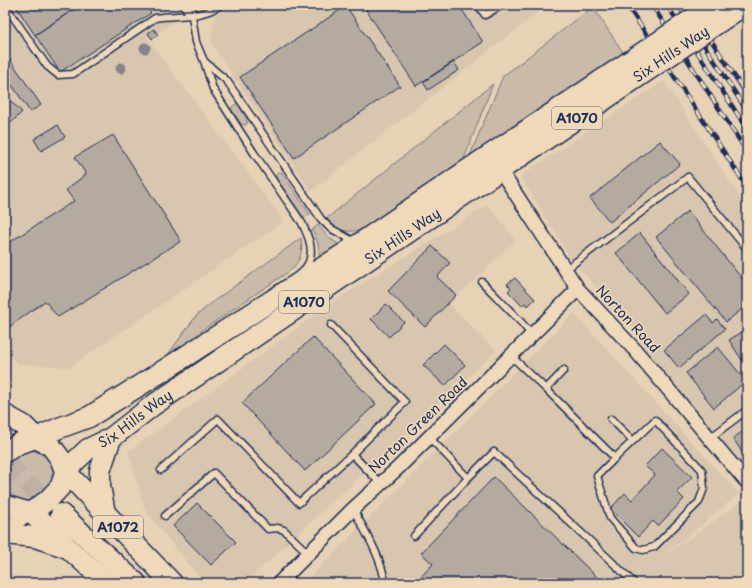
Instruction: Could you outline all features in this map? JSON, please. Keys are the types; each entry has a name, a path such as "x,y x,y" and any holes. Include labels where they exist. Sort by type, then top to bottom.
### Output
{"main road":[{"name":"Six Hills Way","path":"65,471 88,449 111,438 152,406 500,170 649,58 713,5"},
{"name":"Six Hills Way","path":"5,452 20,443 89,417 359,244 466,170 649,58 742,6"},
{"name":"A1072","path":"5,415 23,425 36,438 51,446 60,458 65,471 172,583"},
{"path":"105,514 100,486 100,471 111,438"},
{"path":"30,513 48,500 61,486 65,471"},
{"path":"5,505 30,513 47,525 67,547 107,583"},
{"name":"A1072","path":"61,514 136,583"},
{"path":"5,534 35,537 67,547"}],"street":[{"name":"Norton Road","path":"500,170 578,289 635,350 746,481"},
{"name":"Norton Green Road","path":"280,583 353,509 381,484 578,289"},
{"path":"5,530 30,513"}],"lane":[{"path":"6,5 47,66 58,76 73,74 155,18 165,16 192,16 212,11 221,5"},
{"path":"183,5 192,16"},
{"path":"192,5 196,42 213,89 306,231 311,245 309,262 295,285"},
{"path":"478,5 485,15 502,5"},
{"path":"204,61 227,81 321,219 330,228 359,244"},
{"path":"565,270 688,177 747,249"},
{"path":"482,282 532,335"},
{"path":"161,470 218,418 299,503 405,402 331,325"},
{"path":"511,356 615,458"},
{"path":"546,389 564,370"},
{"path":"710,438 747,410"},
{"path":"612,419 633,441"},
{"path":"655,420 702,470 704,488 699,502 654,547 643,550 636,548 610,518 597,476 615,458 655,420"},
{"path":"429,437 468,478"},
{"path":"414,536 494,452 634,583"},
{"path":"352,454 381,484"},
{"path":"165,516 214,473 268,529 278,528 284,530 309,554"},
{"path":"353,509 372,545 384,573 385,583"}],"shaded area":[{"path":"5,5 198,5 148,39 284,221 70,367 19,364 5,354"},
{"path":"232,5 547,5 311,191 211,43 216,15"},
{"path":"593,7 624,54 470,158 503,76"},
{"path":"664,81 747,208 747,489 743,492 627,319 573,262 520,176"},
{"path":"493,84 462,164 365,229 348,231 339,229 326,219"},
{"path":"237,103 247,119 247,124 245,125 241,124 231,108"},
{"path":"278,172 281,172 310,214 304,218 276,177"},
{"path":"488,205 516,240 449,304 496,351 245,583 204,583 145,510 128,452 327,306"},
{"path":"318,225 328,237 341,246 319,261 318,245 312,230"},
{"path":"301,238 302,248 300,256 291,270 204,329 164,362 196,316 214,301"},
{"path":"574,313 739,494 660,559 747,498 747,583 304,583"},
{"path":"31,450 40,453 47,458 54,470 54,478 51,487 34,501 25,502 10,494 5,487 5,464 11,457"}],"building":[{"path":"15,5 80,5 35,35"},
{"path":"80,5 145,5 151,13 60,72 35,35"},
{"path":"363,5 459,5 483,42 416,86"},
{"path":"346,6 400,86 294,158 240,77"},
{"path":"154,29 158,35 152,39 148,33"},
{"path":"5,52 41,105 30,112 12,85 10,86 5,79"},
{"path":"454,62 459,70 428,90 423,82"},
{"path":"5,96 22,112 5,129"},
{"path":"58,125 65,137 41,151 34,139"},
{"path":"113,135 181,241 58,317 45,301 5,330 5,245 74,201 66,190 86,174 75,157"},
{"path":"660,141 680,164 610,222 590,198"},
{"path":"688,211 747,285 747,305 726,322 656,237"},
{"path":"640,233 689,294 665,313 616,253"},
{"path":"432,246 450,263 437,277 456,295 425,327 388,291"},
{"path":"515,278 535,299 528,306 525,303 522,306 508,291 511,288 507,284"},
{"path":"386,304 404,322 389,337 371,319"},
{"path":"706,315 713,323 717,319 725,329 679,368 664,350"},
{"path":"747,329 747,368 729,340"},
{"path":"313,337 376,404 305,471 242,403"},
{"path":"444,344 465,365 445,386 423,365"},
{"path":"718,347 746,381 714,408 686,373"},
{"path":"747,429 747,460 733,438"},
{"path":"662,448 692,477 677,492 684,499 658,526 653,521 638,537 610,509 625,493 632,500 655,475 645,466"},
{"path":"494,477 603,583 415,583 433,564 421,553"},
{"path":"197,503 236,542 211,565 173,526"}],"tunnel":[{"path":"5,463 60,513"}],"railway":[{"path":"627,5 747,187"},
{"path":"652,5 747,152"},
{"path":"667,5 747,129"},
{"path":"678,5 747,111"},
{"path":"688,5 747,95"}]}
